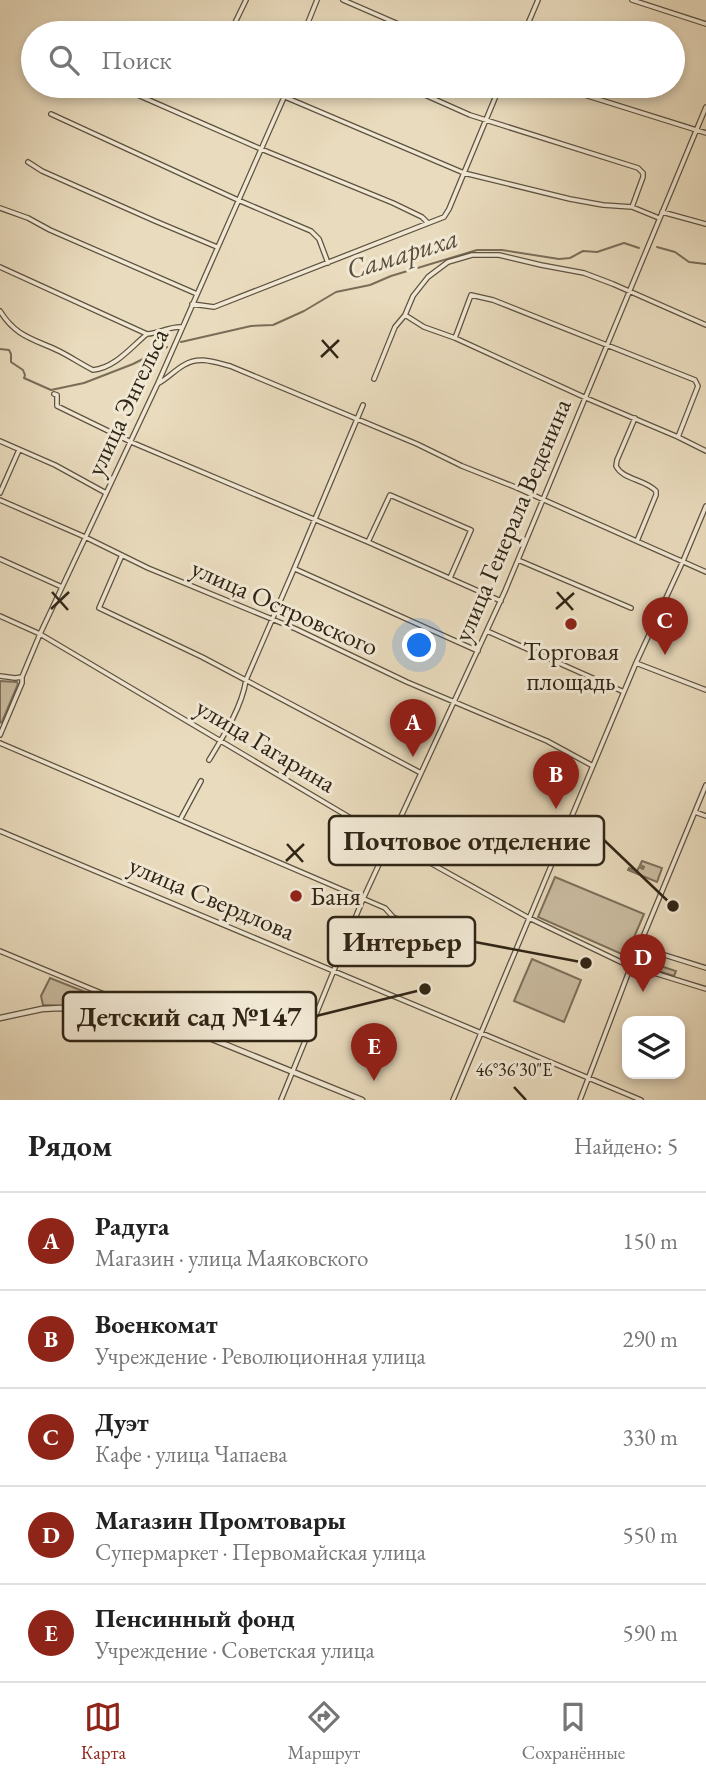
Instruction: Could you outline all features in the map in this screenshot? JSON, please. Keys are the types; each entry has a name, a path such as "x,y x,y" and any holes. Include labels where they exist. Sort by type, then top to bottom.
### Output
{"street":[{"path":"236,21 246,0"},
{"path":"309,21 317,0"},
{"path":"342,0 391,21"},
{"path":"529,21 538,0"},
{"path":"632,0 706,24"},
{"path":"144,98 393,203 422,217 428,223"},
{"name":"улица Энгельса","path":"0,735 40,634 158,383 285,98"},
{"path":"287,98 464,173 570,199 632,207 659,218"},
{"path":"432,98 470,115 638,168 643,173 632,207"},
{"path":"192,304 214,307 444,217 495,98"},
{"path":"594,98 706,132"},
{"name":"улица Генерала Веденина","path":"281,1100 389,840 501,601 706,107"},
{"path":"51,114 238,201 311,231 318,239 328,263"},
{"path":"28,162 42,171 155,222 218,247"},
{"path":"0,208 197,294"},
{"path":"662,212 706,224"},
{"path":"374,379 395,327 428,276 449,262 472,255 499,255 584,273 706,325"},
{"path":"0,267 147,334 182,327"},
{"path":"455,338 471,295 493,300 695,380 695,394 678,437"},
{"path":"0,311 6,321 20,333 93,370 126,354 147,334"},
{"path":"405,315 424,327 455,338 706,451"},
{"path":"158,383 185,364 206,360 243,372 543,499 706,572"},
{"path":"54,394 57,395 57,406 131,442 501,601"},
{"path":"209,760 242,695 363,405"},
{"path":"635,418 616,466 621,472 656,491 637,541"},
{"path":"0,441 55,464 106,493"},
{"path":"0,493 19,450"},
{"path":"368,542 390,495 471,530 450,578"},
{"name":"улица Островского","path":"0,500 148,568 547,741 593,766"},
{"path":"453,1100 636,663 706,506"},
{"path":"122,555 99,608 246,680 421,773"},
{"path":"0,559 62,587"},
{"path":"518,560 631,608"},
{"path":"294,569 478,651"},
{"name":"улица Гагарина","path":"0,616 40,634 389,840 529,918 631,966 706,989"},
{"path":"487,631 624,692"},
{"path":"636,663 706,690"},
{"path":"0,676 22,677"},
{"path":"0,743 385,908 393,917 423,931"},
{"path":"180,820 201,781"},
{"path":"580,1100 631,966 706,785"},
{"path":"695,812 706,816"},
{"name":"улица Свердлова","path":"0,831 641,1100"},
{"path":"639,947 706,968"},
{"path":"0,951 362,1100"},
{"path":"0,1018 61,1008 143,1011"}],"shaded area":[{"path":"0,681 18,684 0,723"},
{"path":"642,861 662,868 657,882 628,870 637,871 639,867 643,869 640,865"},
{"path":"555,877 644,914 626,956 538,917"},
{"path":"532,959 581,980 564,1022 514,1001"},
{"path":"639,959 676,971 674,976 639,965"},
{"path":"50,978 103,999 103,1008 43,1005 41,996"}],"waterway":[{"name":"Самариха","path":"181,342 251,326 273,325 336,292 370,285 477,250 502,250 559,259 570,258 583,251 597,252 624,243 639,248"},
{"name":"Самариха","path":"657,247 675,252 689,262 706,264"},
{"name":"Самариха","path":"0,349 9,350 11,362 23,370 24,378 51,390 84,383 167,347"}],"place":[{"name":"Торговая площадь","path":"571,624"},
{"name":"Дуэт","path":"665,655"},
{"name":"Радуга","path":"413,757"},
{"name":"Военкомат","path":"556,809"},
{"name":"Баня","path":"296,896"},
{"name":"Почтовое отделение","path":"673,906"},
{"name":"Интерьер","path":"586,963"},
{"name":"Детский сад №147","path":"425,989"},
{"name":"Магазин Промтовары","path":"643,992"},
{"name":"Пенсинный фонд","path":"374,1081"}]}
